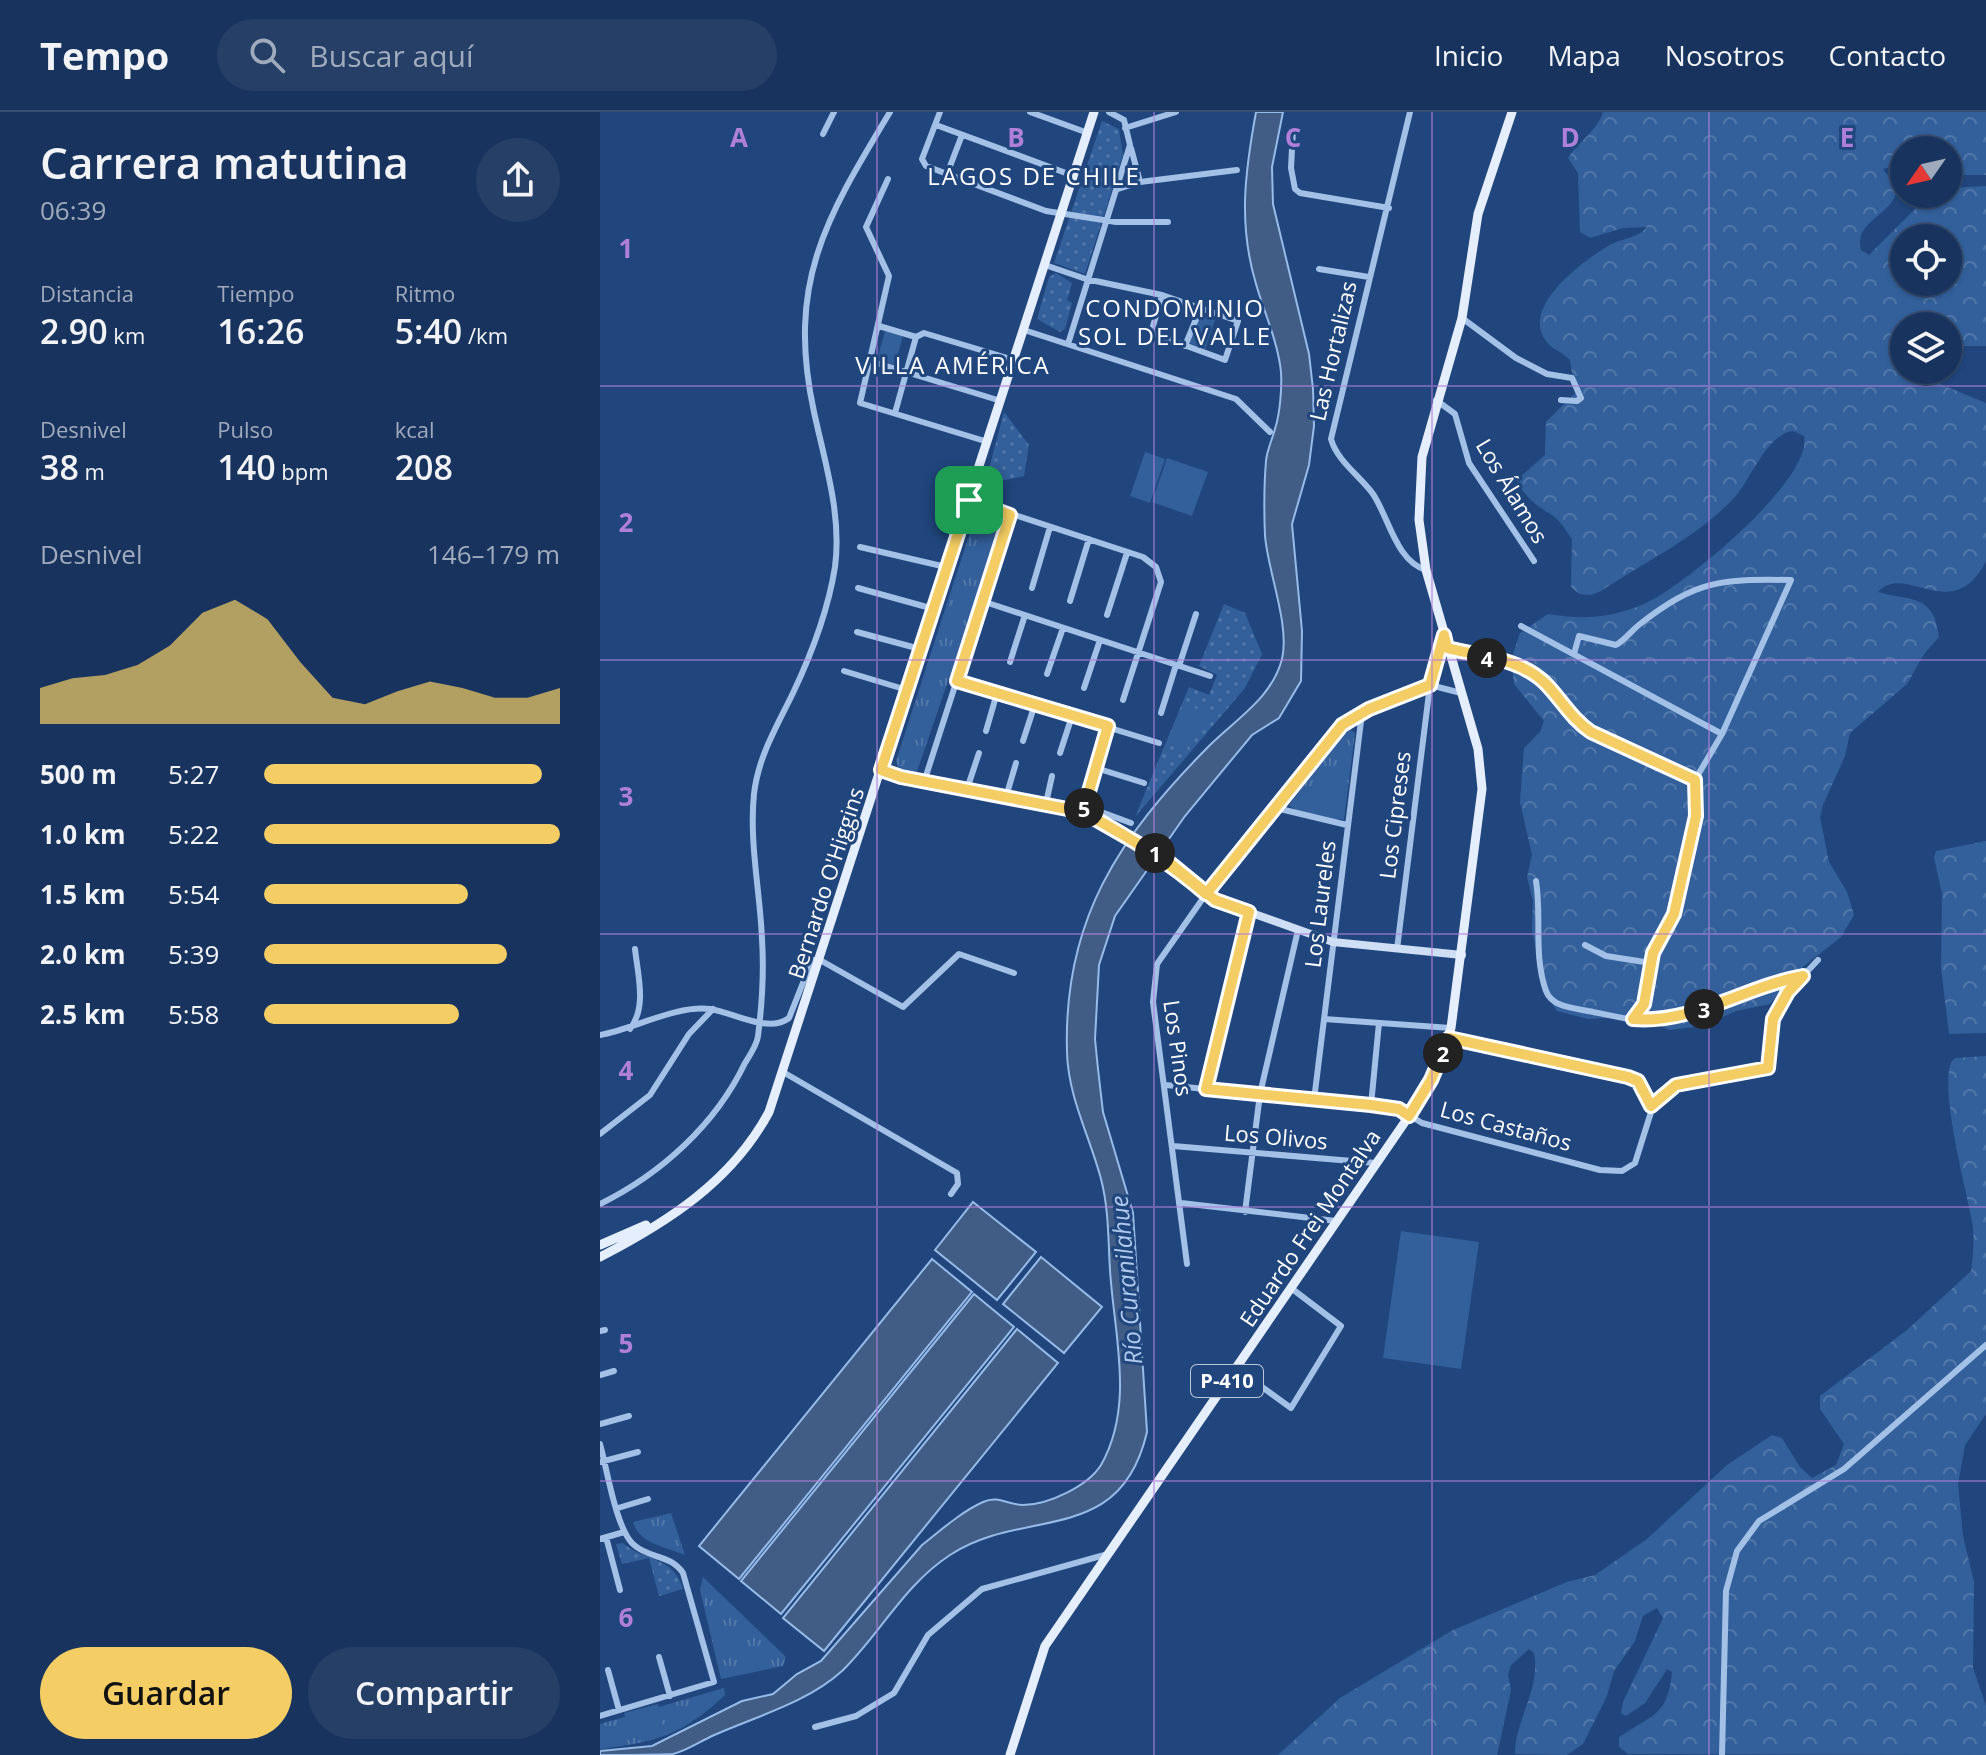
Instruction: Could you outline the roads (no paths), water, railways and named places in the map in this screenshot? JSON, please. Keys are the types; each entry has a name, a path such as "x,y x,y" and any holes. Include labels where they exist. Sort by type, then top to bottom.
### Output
{"main road":[{"name":"Bernardo O'Higgins","path":"600,1257 668,1217 713,1185 739,1157 764,1121 820,960 1094,112"},
{"name":"Eduardo Frei Montalva","path":"1010,1755 1045,1646 1409,1116 1431,1080 1450,1033 1482,789 1478,749 1426,570 1419,520 1419,478 1436,400 1462,318 1478,214 1512,112"},
{"name":"Bernardo O'Higgins","path":"600,1245 668,1217"}],"street":[{"path":"823,134 834,112"},
{"path":"600,1204 654,1172 703,1125 741,1073 758,1037 763,951 753,819 756,782 770,741 817,635 833,577 837,544 835,508 806,370 805,302 815,256 834,207 890,112"},
{"path":"940,112 922,163 1046,211 1107,221 1168,222"},
{"path":"1030,112 1088,133"},
{"path":"1109,112 1120,115 1140,182"},
{"path":"1125,128 1176,112"},
{"name":"Las Hortalizas","path":"1410,112 1331,439 1337,453 1378,502 1399,546 1412,561 1426,570"},
{"path":"936,125 1074,176"},
{"path":"1293,129 1291,168 1295,189 1300,193 1389,208"},
{"path":"947,174 962,135"},
{"path":"1068,344 1130,145"},
{"path":"1118,189 1140,182 1237,170"},
{"path":"888,179 866,227 889,275 860,403 988,442"},
{"path":"1045,265 1086,279 1162,295 1238,321 1225,360 1151,333 1162,295"},
{"path":"1319,269 1369,277"},
{"path":"1185,346 1201,307"},
{"path":"1462,318 1516,358 1547,374 1572,378 1581,398 1577,401 1561,400"},
{"path":"879,326 916,337 924,333 1014,360"},
{"path":"1024,330 1236,399 1270,432"},
{"path":"895,413 916,337"},
{"path":"870,361 1001,401"},
{"name":"Los Álamos","path":"1436,400 1455,414 1469,463 1534,561"},
{"path":"969,500 1150,561 1160,574 1161,582 1123,700"},
{"path":"924,782 1010,515"},
{"path":"1032,588 1050,527"},
{"path":"1070,601 1089,539"},
{"path":"860,547 947,567"},
{"path":"1107,615 1127,553"},
{"path":"1574,654 1579,636 1616,645 1638,625 1705,583 1730,579 1791,580 1722,734 1695,780 1696,816 1674,914 1651,963 1644,1004 1633,1019"},
{"path":"858,588 934,609"},
{"path":"982,601 1210,676"},
{"path":"1161,713 1196,614"},
{"path":"1010,662 1025,615"},
{"path":"1521,626 1722,734"},
{"path":"1047,674 1063,628"},
{"path":"857,632 920,649"},
{"path":"1444,635 1430,685 1463,693"},
{"path":"1084,688 1100,640"},
{"path":"1447,648 1490,659 1510,660 1545,683 1578,723 1591,732 1695,780"},
{"path":"844,671 907,690"},
{"path":"957,681 1159,743"},
{"name":"Los Pinos","path":"1187,1264 1152,982 1157,964 1206,894 1342,725 1362,713 1430,685"},
{"name":"Los Cipreses","path":"1397,949 1430,685"},
{"path":"986,731 997,693"},
{"path":"1023,741 1035,704"},
{"name":"Los Laureles","path":"1314,1100 1362,713"},
{"path":"1060,753 1072,716"},
{"path":"1084,809 1108,726"},
{"path":"967,789 979,753"},
{"path":"1006,797 1016,763"},
{"path":"1096,768 1144,783"},
{"path":"881,770 924,782 1084,809 1131,823"},
{"path":"1046,803 1052,776"},
{"path":"1276,808 1347,825"},
{"path":"1084,809 1165,859 1206,894 1249,912 1333,942 1462,955"},
{"path":"1536,881 1539,900 1536,935 1550,998 1557,1005 1633,1019 1667,1020 1709,1008 1752,988 1803,976"},
{"path":"1206,1089 1249,912"},
{"path":"1245,1212 1260,1094 1298,930"},
{"path":"1585,945 1606,956 1651,963"},
{"path":"630,1029 639,1017 640,1006 635,949"},
{"path":"600,1035 687,1011 713,1009 757,1022 788,1019 809,962 820,960 903,1007 959,954 1014,973"},
{"path":"1324,1019 1450,1033 1628,1077 1638,1081 1651,1103 1676,1085 1768,1068 1773,1019 1788,992 1818,960"},
{"path":"600,1134 650,1095 689,1034 713,1009"},
{"path":"1371,1105 1379,1023"},
{"path":"783,1072 957,1173 958,1184 951,1194"},
{"name":"Los Castaños","path":"1166,1085 1399,1109 1422,1123 1613,1172 1635,1163 1651,1103"},
{"name":"Los Olivos","path":"1173,1146 1376,1163"},
{"path":"1181,1203 1338,1221"},
{"path":"1236,1368 1291,1408 1341,1326 1291,1288"},
{"path":"1722,1755 1726,1591 1730,1569 1741,1542 1765,1516 1856,1460 1986,1345"},
{"path":"600,1375 614,1371"},
{"path":"600,1424 629,1416"},
{"path":"600,1444 602,1461 624,1532 636,1547 671,1560 683,1573 714,1682 600,1716"},
{"path":"602,1461 638,1452"},
{"path":"618,1508 648,1499"},
{"path":"620,1590 603,1538 624,1532"},
{"path":"815,1727 856,1716 894,1693 928,1635 982,1589 1108,1554"},
{"path":"659,1657 670,1696"},
{"path":"608,1670 619,1710"}],"water":[{"name":"Río Curanilahue","path":"1256,112 1283,112 1272,167 1273,204 1309,354 1313,389 1314,426 1309,465 1292,524 1302,631 1301,681 1279,718 1252,735 1185,816 1115,916 1099,965 1095,1039 1103,1112 1133,1213 1147,1432 1134,1469 1115,1493 1093,1509 1066,1519 979,1540 950,1555 919,1581 842,1671 813,1692 678,1753 600,1755 600,1751 652,1746 742,1701 773,1694 797,1674 821,1661 922,1545 951,1522 989,1500 1017,1505 1033,1504 1066,1493 1095,1473 1111,1442 1120,1394 1120,1369 1107,1213 1101,1179 1068,1069 1068,1005 1086,921 1123,848 1177,780 1262,697 1282,659 1283,630 1267,550 1264,508 1267,453 1278,416 1281,372 1274,338 1250,262 1245,219 1246,177"},
{"path":"973,1202 1036,1252 997,1300 935,1250"},
{"path":"1041,1257 1102,1307 1064,1353 1003,1304"},
{"path":"932,1259 972,1292 739,1579 699,1546"},
{"path":"974,1294 1014,1327 781,1614 741,1581"},
{"path":"1017,1329 1058,1363 824,1651 783,1618"}],"district":[{"name":"LAGOS DE CHILE","path":"1034,177"},
{"name":"CONDOMINIO SOL DEL VALLE","path":"1175,323"},
{"name":"VILLA AMÉRICA","path":"953,366"}]}
